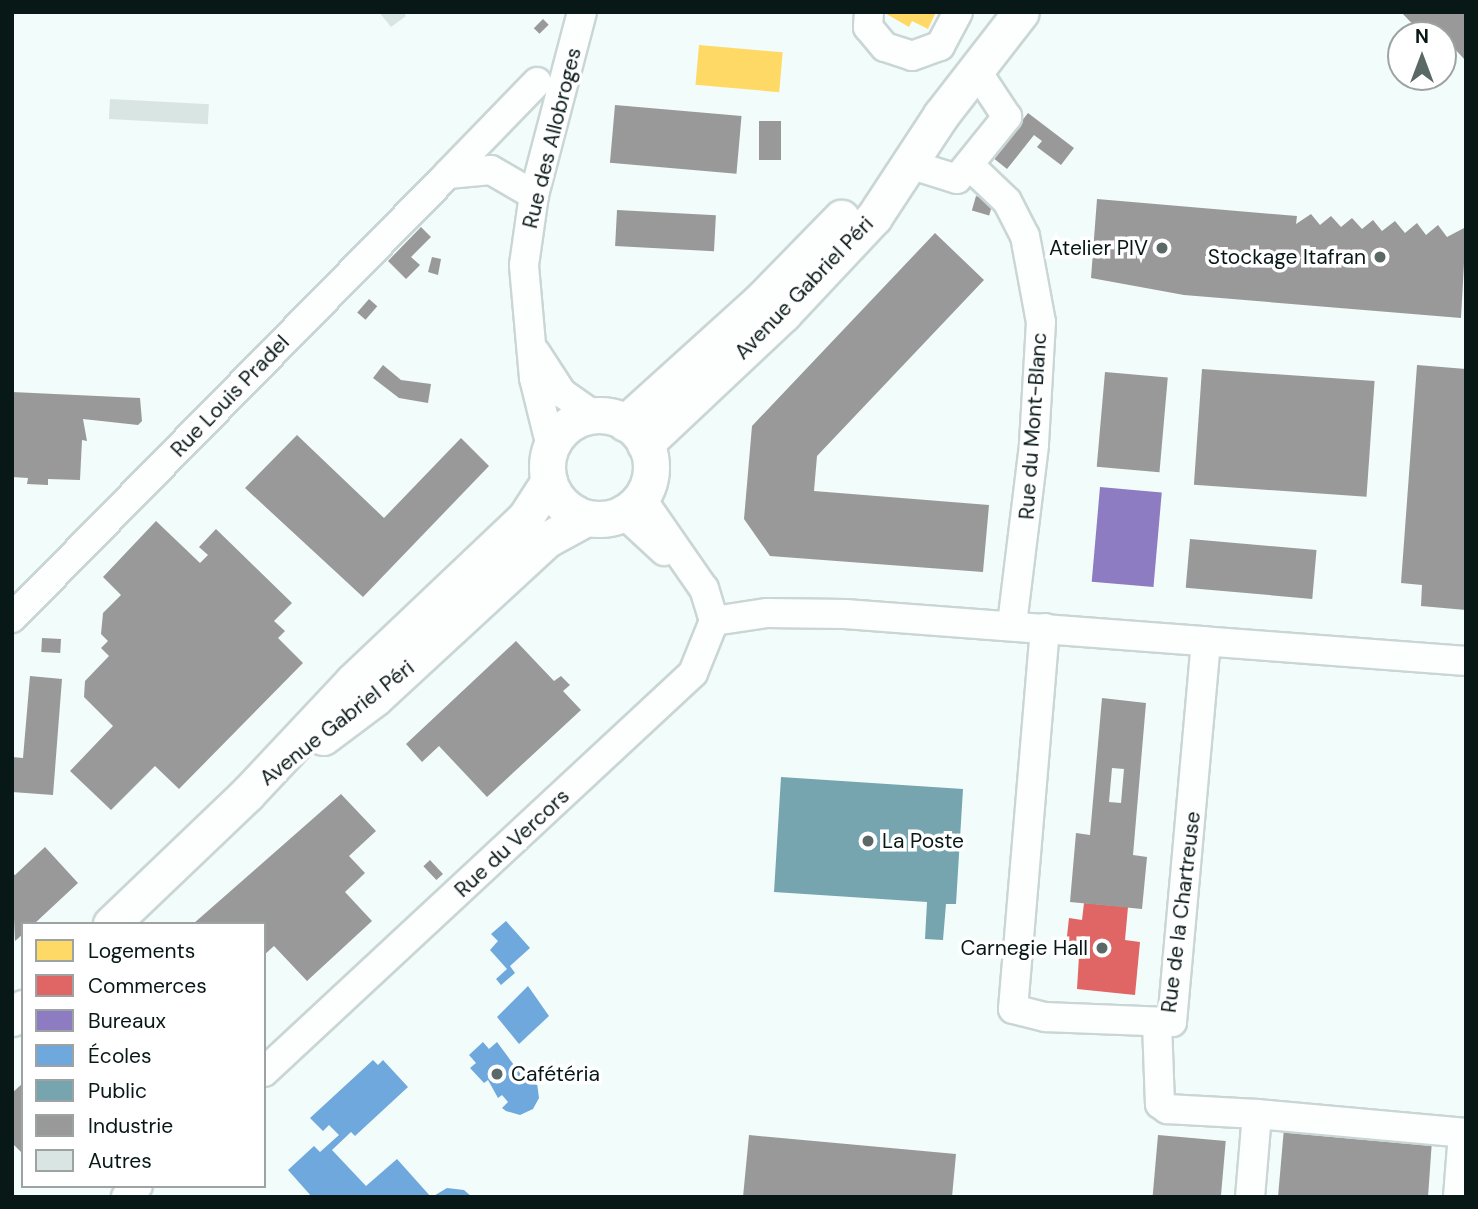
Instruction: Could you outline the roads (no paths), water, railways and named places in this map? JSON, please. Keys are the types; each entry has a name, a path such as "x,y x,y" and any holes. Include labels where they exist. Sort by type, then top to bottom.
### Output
{"main road":[{"name":"Avenue Gabriel Péri","path":"622,427 792,305 874,217 941,115 1021,12"},
{"name":"Avenue Gabriel Péri","path":"622,427 761,300 941,115"},
{"path":"574,422 622,427 651,471 632,506 586,518 563,504 549,481 551,447 574,422"},
{"name":"Avenue Gabriel Péri","path":"113,922 247,794 352,682 525,518 549,481"},
{"name":"Avenue Gabriel Péri","path":"247,794 375,698 546,540 586,518"}],"street":[{"name":"Rue des Allobroges","path":"551,447 534,378 524,265 534,195 582,12"},
{"path":"869,12 868,27 885,47 912,56 940,46 958,12"},
{"path":"909,164 957,179 1007,117 976,70"},
{"name":"Rue Louis Pradel","path":"12,618 537,82"},
{"name":"Rue du Mont-Blanc","path":"969,165 1007,201 1025,236 1041,322 1034,445 1012,625"},
{"path":"447,174 492,170 534,195"},
{"name":"Rue des Allobroges","path":"532,347 562,393 622,427"},
{"path":"632,506 704,589 714,621 780,613 1012,625 1466,661"},
{"name":"Rue du Vercors","path":"266,1070 693,673 714,621"},
{"name":"Rue de la Chartreuse","path":"1045,628 1013,1009 1046,1017 1172,1022 1206,642"},
{"path":"1157,1023 1160,1104 1167,1109 1257,1114 1465,1133 1458,1197"},
{"path":"1250,1197 1257,1114"}],"place":[{"name":"Atelier PIV","path":"1162,248"},
{"name":"Stockage Itafran","path":"1380,257"},
{"name":"La Poste","path":"868,841"},
{"name":"Carnegie Hall","path":"1102,948"},
{"name":"Cafétéria","path":"497,1074"}]}
